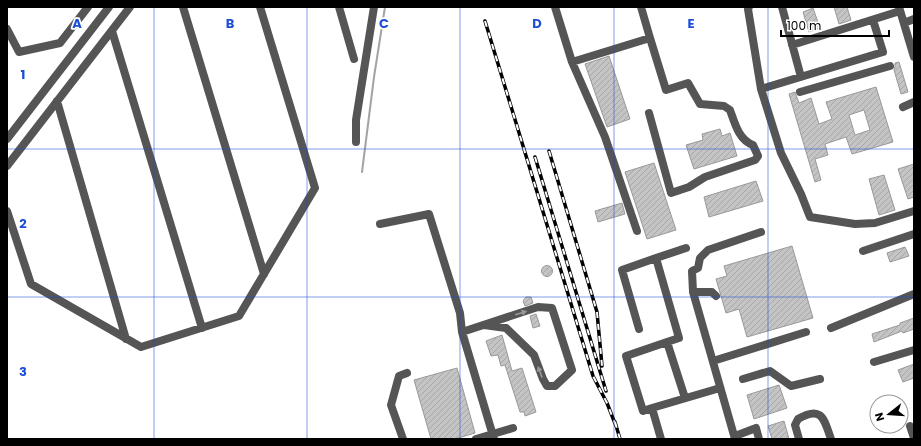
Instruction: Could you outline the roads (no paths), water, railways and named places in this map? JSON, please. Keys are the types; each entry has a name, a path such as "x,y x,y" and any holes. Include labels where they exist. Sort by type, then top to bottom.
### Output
{"street":[{"path":"7,139 109,7"},
{"path":"7,166 130,7"},
{"path":"184,7 264,274"},
{"path":"7,211 30,284 141,347 239,316 315,188 260,7"},
{"path":"339,7 354,59"},
{"path":"356,142 356,120 374,7"},
{"path":"555,7 572,62 605,136 637,231"},
{"path":"641,7 666,90 688,83 700,104 724,106 730,110 736,126 745,142 753,145 758,156 755,160 705,177 689,187 671,193 649,114"},
{"path":"749,7 748,9 761,89 781,153 801,194 810,217 855,224 874,223 914,211"},
{"path":"782,7 801,77"},
{"path":"7,29 19,52 60,43 86,8"},
{"path":"792,45 873,20 900,9 913,52"},
{"path":"904,23 914,19"},
{"path":"761,89 883,52 873,20"},
{"path":"112,31 202,328"},
{"path":"572,62 650,38"},
{"path":"800,92 890,66"},
{"path":"57,102 126,338"},
{"path":"903,107 914,102"},
{"path":"380,224 429,214 460,313 462,332 493,437"},
{"path":"759,439 756,428 735,437 693,292 692,271 698,268 700,258 708,250 761,232"},
{"path":"863,251 914,234"},
{"path":"639,329 622,270 686,248"},
{"path":"656,258 679,338 626,356 643,411 720,388"},
{"path":"693,292 712,292 716,296"},
{"path":"831,328 914,294"},
{"path":"462,332 538,307 552,308 572,370 555,386 547,386 534,355 506,328 484,325"},
{"path":"713,361 806,332"},
{"path":"667,342 685,398"},
{"path":"874,362 914,350"},
{"path":"743,379 770,371 791,386 820,380"},
{"path":"402,439 391,404 399,376 407,373"},
{"path":"652,408 661,439"},
{"path":"799,439 795,425 798,419 810,413 818,414 824,419 831,439"},
{"path":"910,426 914,438"},
{"path":"476,439 493,437 513,428"}],"waterway":[{"path":"362,172 374,77 385,7"}],"railway":[{"path":"485,21 593,376 607,403 616,426"},
{"path":"549,151 597,312 602,366"},
{"path":"535,157 606,391"},
{"path":"615,422 620,439"}]}
